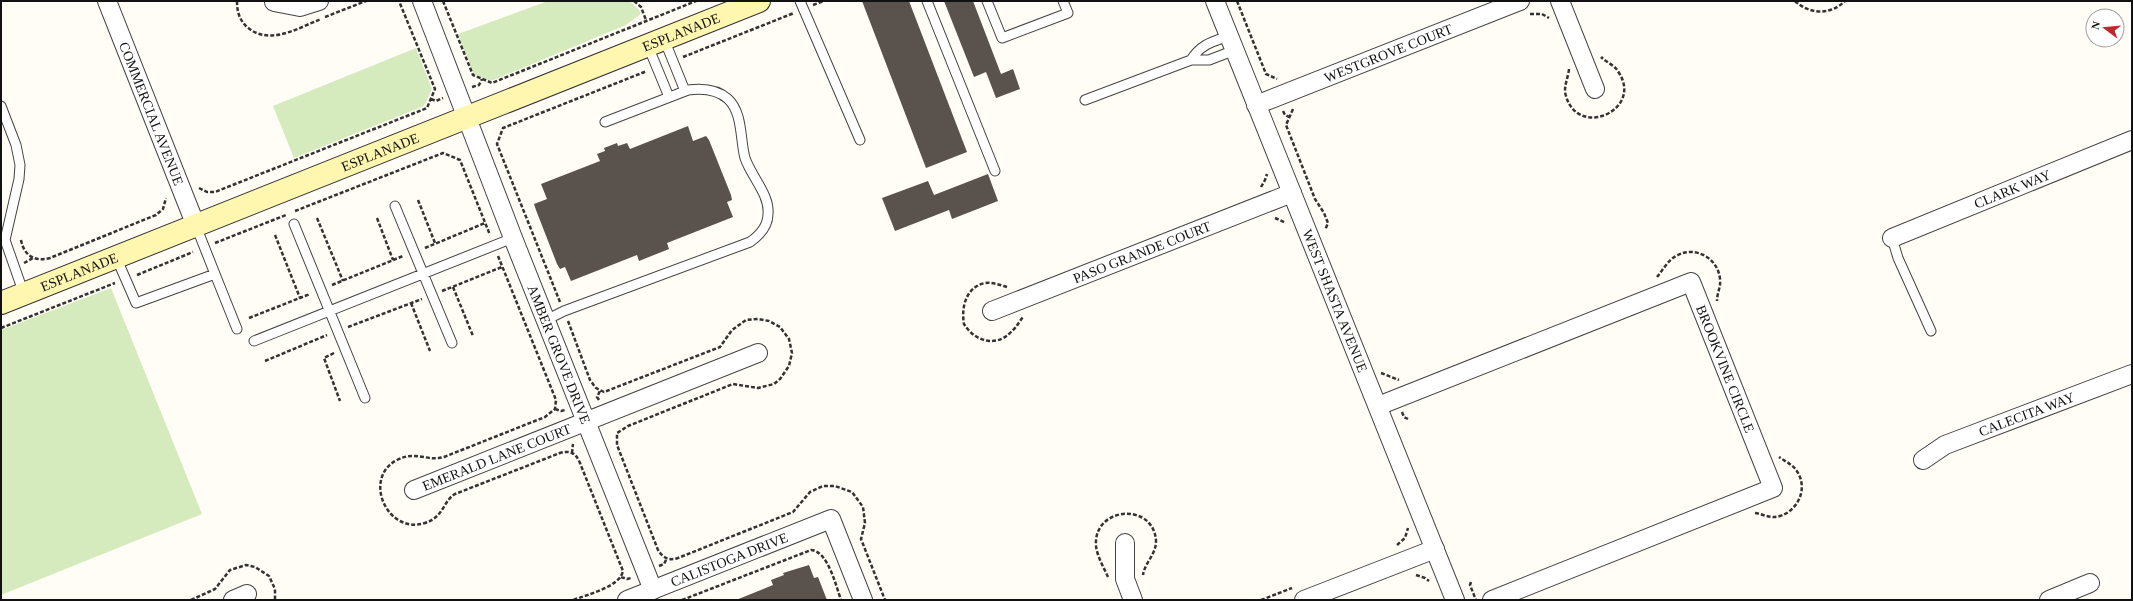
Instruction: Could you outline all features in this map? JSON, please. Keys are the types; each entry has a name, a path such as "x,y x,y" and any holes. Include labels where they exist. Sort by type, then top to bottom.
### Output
{"main road":[{"name":"ESPLANADE","path":"1,303 759,1"}],"street":[{"name":"COMMERCIAL AVENUE","path":"107,1 196,226"},
{"path":"274,2 300,7 319,1"},
{"name":"AMBER GROVE DRIVE","path":"422,1 513,238 653,590"},
{"name":"WEST SHASTA AVENUE","path":"1215,1 1455,600"},
{"path":"1560,1 1595,88"},
{"name":"WESTGROVE COURT","path":"1256,105 1523,8"},
{"name":"CLARK WAY","path":"1892,238 2132,140"},
{"name":"PASO GRANDE COURT","path":"992,311 1292,193"},
{"name":"BROOKVINE CIRCLE","path":"1378,406 1691,282 1773,488 1492,600"},
{"name":"EMERALD LANE COURT","path":"414,490 758,354"},
{"name":"CALECITA WAY","path":"1923,460 1950,443 2132,374"},
{"name":"CALISTOGA DRIVE","path":"627,600 831,519 863,600"},
{"path":"1125,543 1125,579 1133,600"},
{"path":"1302,592 1435,549"},
{"path":"2049,600 2090,583"}],"lane":[{"path":"927,1 995,171"},
{"path":"987,1 1002,38 1068,13 1063,1"},
{"path":"802,5 860,140"},
{"path":"656,42 674,61 685,91"},
{"path":"656,42 656,67 668,97"},
{"path":"1191,60 1197,50 1204,46 1232,43"},
{"path":"1085,100 1191,60 1210,60 1232,43"},
{"path":"546,320 564,311 750,242 760,236 768,215 767,204 746,160 735,107 728,99 715,91 701,88 685,91 605,122"},
{"path":"1,106 16,145 20,165 19,180 5,240 24,294"},
{"path":"395,206 452,343"},
{"path":"294,224 364,398"},
{"path":"196,226 238,329"},
{"path":"254,341 513,238"},
{"path":"1892,238 1898,258 1930,332"},
{"path":"116,257 136,303 215,274"}],"path":[{"path":"196,184 202,190 215,192 427,108 435,89 399,1"},
{"path":"443,1 473,75 492,83 696,1"},
{"path":"634,1 641,7 646,20"},
{"path":"674,61 802,5 824,1"},
{"path":"1237,1 1266,74 1281,81"},
{"path":"1795,1 1807,9 1818,12 1836,8 1845,1"},
{"path":"1523,8 1545,15 1551,21"},
{"path":"1568,64 1569,73 1565,90 1572,107 1585,116 1596,118 1607,115 1620,103 1624,84 1616,68 1602,59 1597,52"},
{"path":"656,67 503,128 497,144 590,380 596,388 604,392 612,390 716,349 722,345 732,330 746,320 764,320 780,327 789,339 791,347 791,360 786,372 774,384 758,388 736,384 726,387 624,428 617,433 617,445 658,550 664,557 670,559 678,558 793,512 806,495 816,488 829,485 846,489 856,497 862,507 865,523 861,539 885,600"},
{"path":"1299,106 1292,109 1286,124 1315,198 1328,223 1324,229 1327,236"},
{"path":"1,328 443,153 460,160 556,400 555,409 545,417 444,457 434,459 417,455 399,458 390,465 384,474 380,493 384,506 396,519 408,524 424,523 440,514 455,494 560,453 567,451 573,453 580,462 622,571 617,582 573,600"},
{"path":"1260,188 1265,180 1266,170"},
{"path":"21,240 25,251 30,256 42,260 50,258 160,213 165,205 166,192"},
{"path":"418,200 435,243"},
{"path":"317,218 343,281"},
{"path":"377,218 393,260"},
{"path":"1272,218 1284,221 1290,228"},
{"path":"249,318 485,223"},
{"path":"275,235 300,298"},
{"path":"1654,279 1676,256 1690,252 1702,254 1712,262 1719,271 1720,284 1717,296 1718,307"},
{"path":"265,361 502,267"},
{"path":"1012,287 986,283 970,292 964,303 964,324 967,329 982,340 997,341 1011,332 1028,314"},
{"path":"453,287 473,336"},
{"path":"411,303 430,351"},
{"path":"328,335 330,340"},
{"path":"335,351 332,355 324,358 340,401"},
{"path":"1378,366 1381,373 1400,380 1406,378"},
{"path":"1406,424 1410,414"},
{"path":"1749,514 1779,516 1789,512 1798,502 1802,490 1799,474 1792,466 1778,455"},
{"path":"1391,548 1405,538 1407,522"},
{"path":"682,600 811,550 818,551 824,557 841,600"},
{"path":"1412,575 1425,578 1431,584"},
{"path":"1466,579 1476,584"},
{"path":"1471,582 1470,585 1476,600"},
{"path":"1261,600 1302,592"}],"green space":[{"path":"548,1 630,1 641,14 626,25 491,81 474,74 458,34"},
{"path":"416,48 432,89 424,106 294,158 273,106"},
{"path":"111,288 202,514 1,595 1,330"}],"building":[{"path":"862,1 909,1 967,152 926,168"},
{"path":"944,1 973,1 1001,74 1013,69 1020,89 996,98 986,72 974,77"},
{"path":"688,126 693,141 706,136 709,140 731,195 732,200 727,202 733,217 667,243 669,249 639,261 637,255 571,281 565,267 560,269 557,264 534,204 547,199 541,184 600,161 597,154 605,151 604,148 617,143 618,146 627,143 630,149"},
{"path":"988,174 998,201 952,219 949,210 895,231 882,198 928,181 934,195"},
{"path":"809,565 814,578 818,577 827,600 736,600 773,585 771,580 784,575 783,573"}]}
